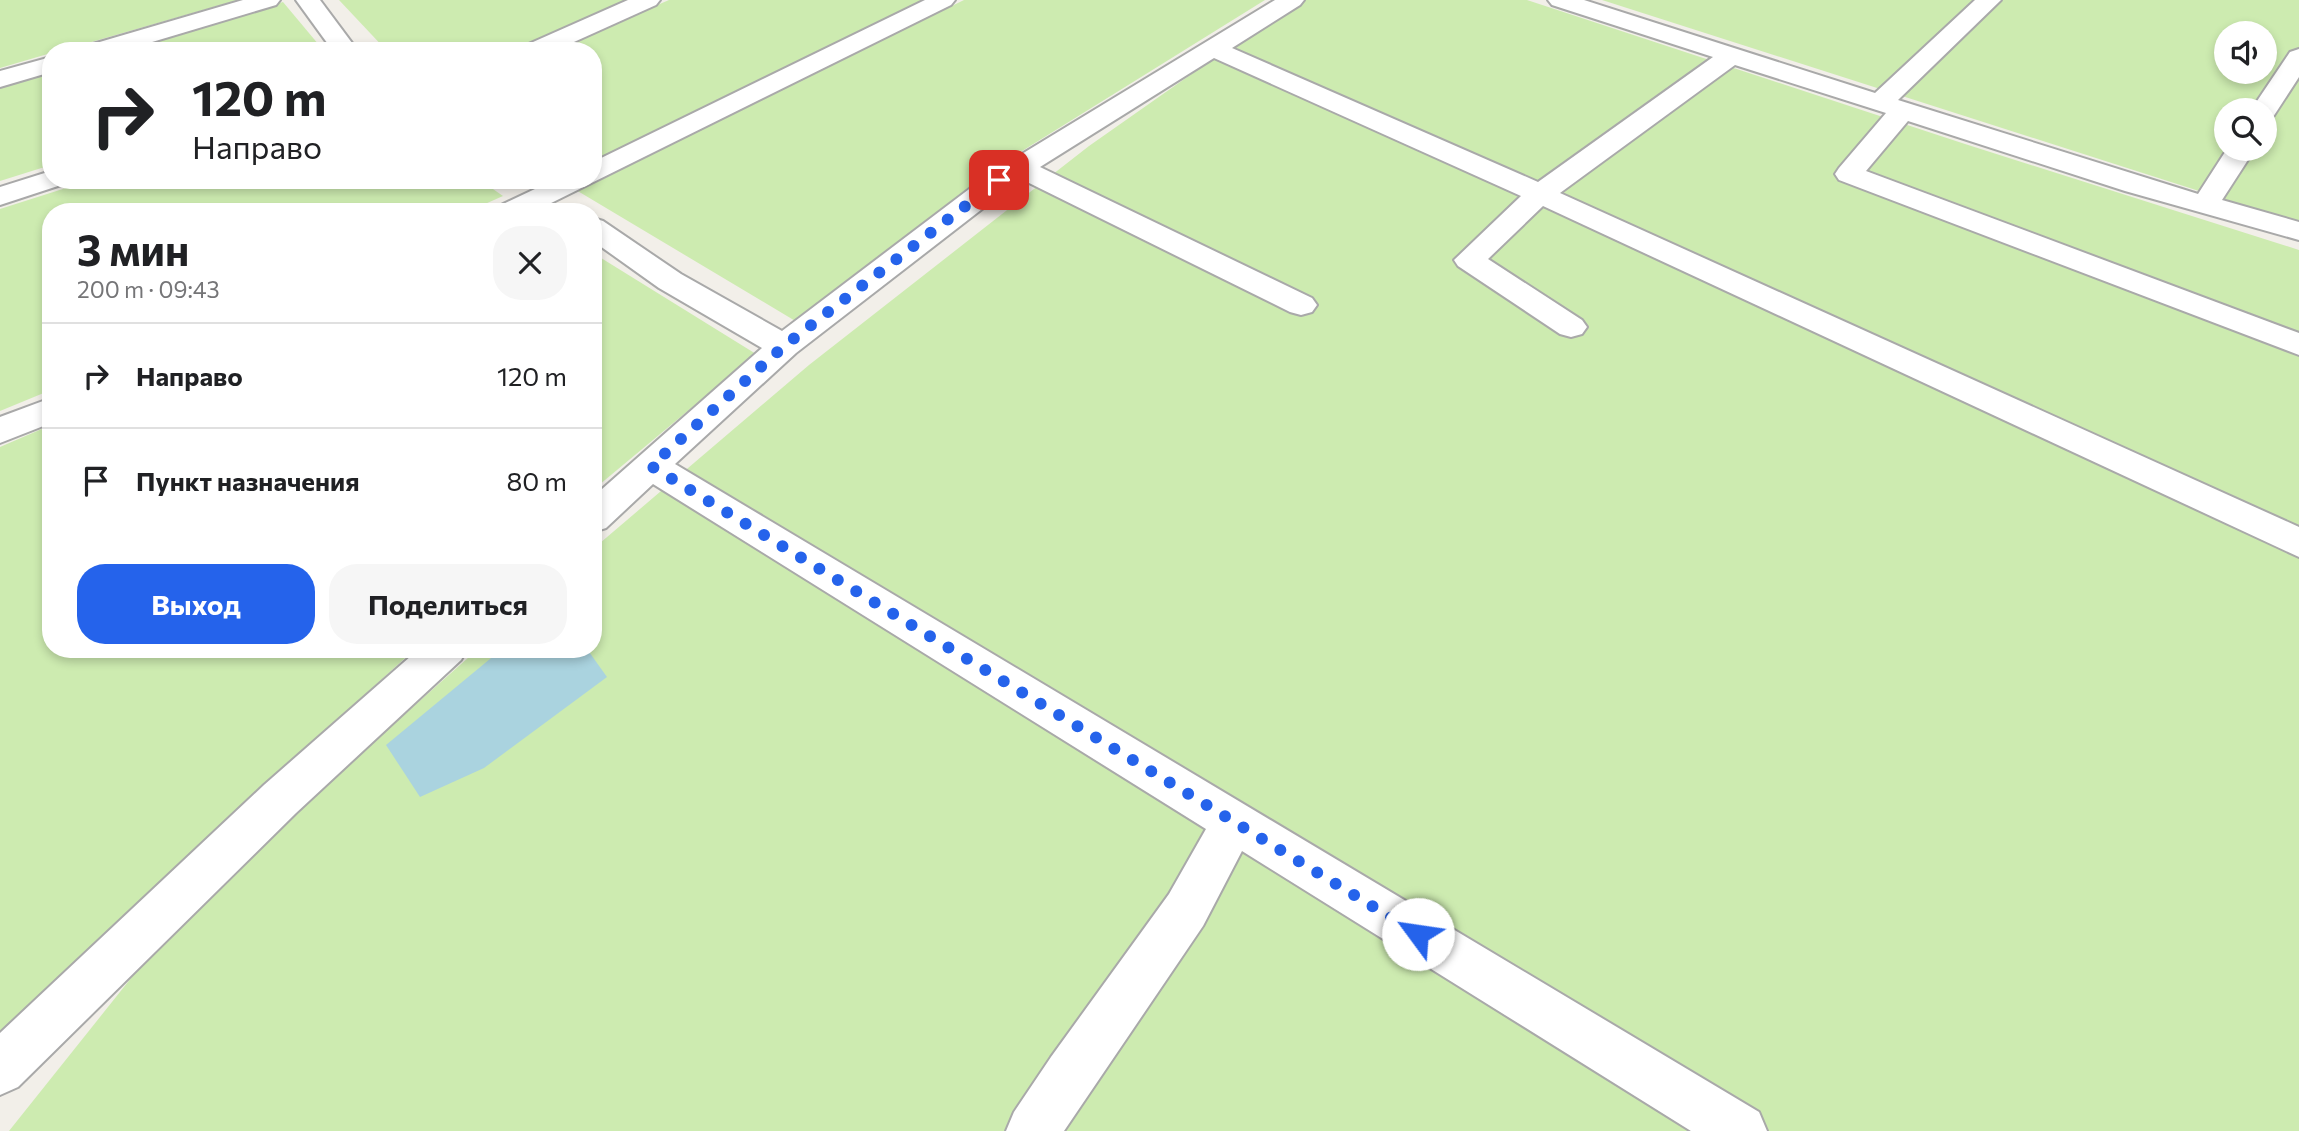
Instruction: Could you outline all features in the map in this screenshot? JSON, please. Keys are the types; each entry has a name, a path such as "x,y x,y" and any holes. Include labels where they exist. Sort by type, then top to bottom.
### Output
{"lane":[{"path":"126,42 268,0"},
{"path":"308,0 339,42"},
{"path":"553,42 648,0"},
{"path":"602,169 943,0"},
{"path":"602,510 784,346 1019,167 1292,0"},
{"path":"1560,0 1637,14 1732,55 2135,185 2299,231"},
{"path":"1989,0 1892,107 1849,174 2299,345"},
{"path":"1212,48 1540,194 2299,543"},
{"path":"1571,327 1469,260 1540,194 1732,55"},
{"path":"2272,98 2299,57"},
{"path":"0,79 42,67"},
{"path":"2205,205 2233,161"},
{"path":"1019,167 1301,305"},
{"path":"0,196 42,182"},
{"path":"519,203 534,189"},
{"path":"539,189 559,203"},
{"path":"602,233 670,281 784,346"},
{"path":"0,431 42,413"},
{"path":"651,466 1740,1131"},
{"path":"0,1069 280,799 437,658"},
{"path":"1033,1131 1069,1075 1186,910 1234,822"}],"green space":[{"path":"0,0 238,0 91,42 42,42 42,56 0,68"},
{"path":"339,0 633,0 535,42 379,42"},
{"path":"669,0 925,0 602,159 602,42 572,42"},
{"path":"964,0 1265,0 993,169 797,322 602,206 602,203 576,190 602,189 602,177"},
{"path":"1297,0 1527,0 2299,250 2299,1131 9,1131 187,908 468,658 602,658 602,541 809,365 1089,146"},
{"path":"1602,0 2299,0 2299,223"},
{"path":"283,2 316,42 147,42"},
{"path":"42,72 42,168 0,181 0,84"},
{"path":"63,189 493,189 503,196 487,203 42,203 42,394 0,411 0,209"},
{"path":"602,259 756,354 602,482"},
{"path":"42,429 42,658 405,658 163,879 0,1039 0,447"}],"water":[{"path":"491,658 593,658 607,677 484,768 420,797 386,745"}],"route":[{"path":"999,180 784,346 651,466 1418,934"}]}
